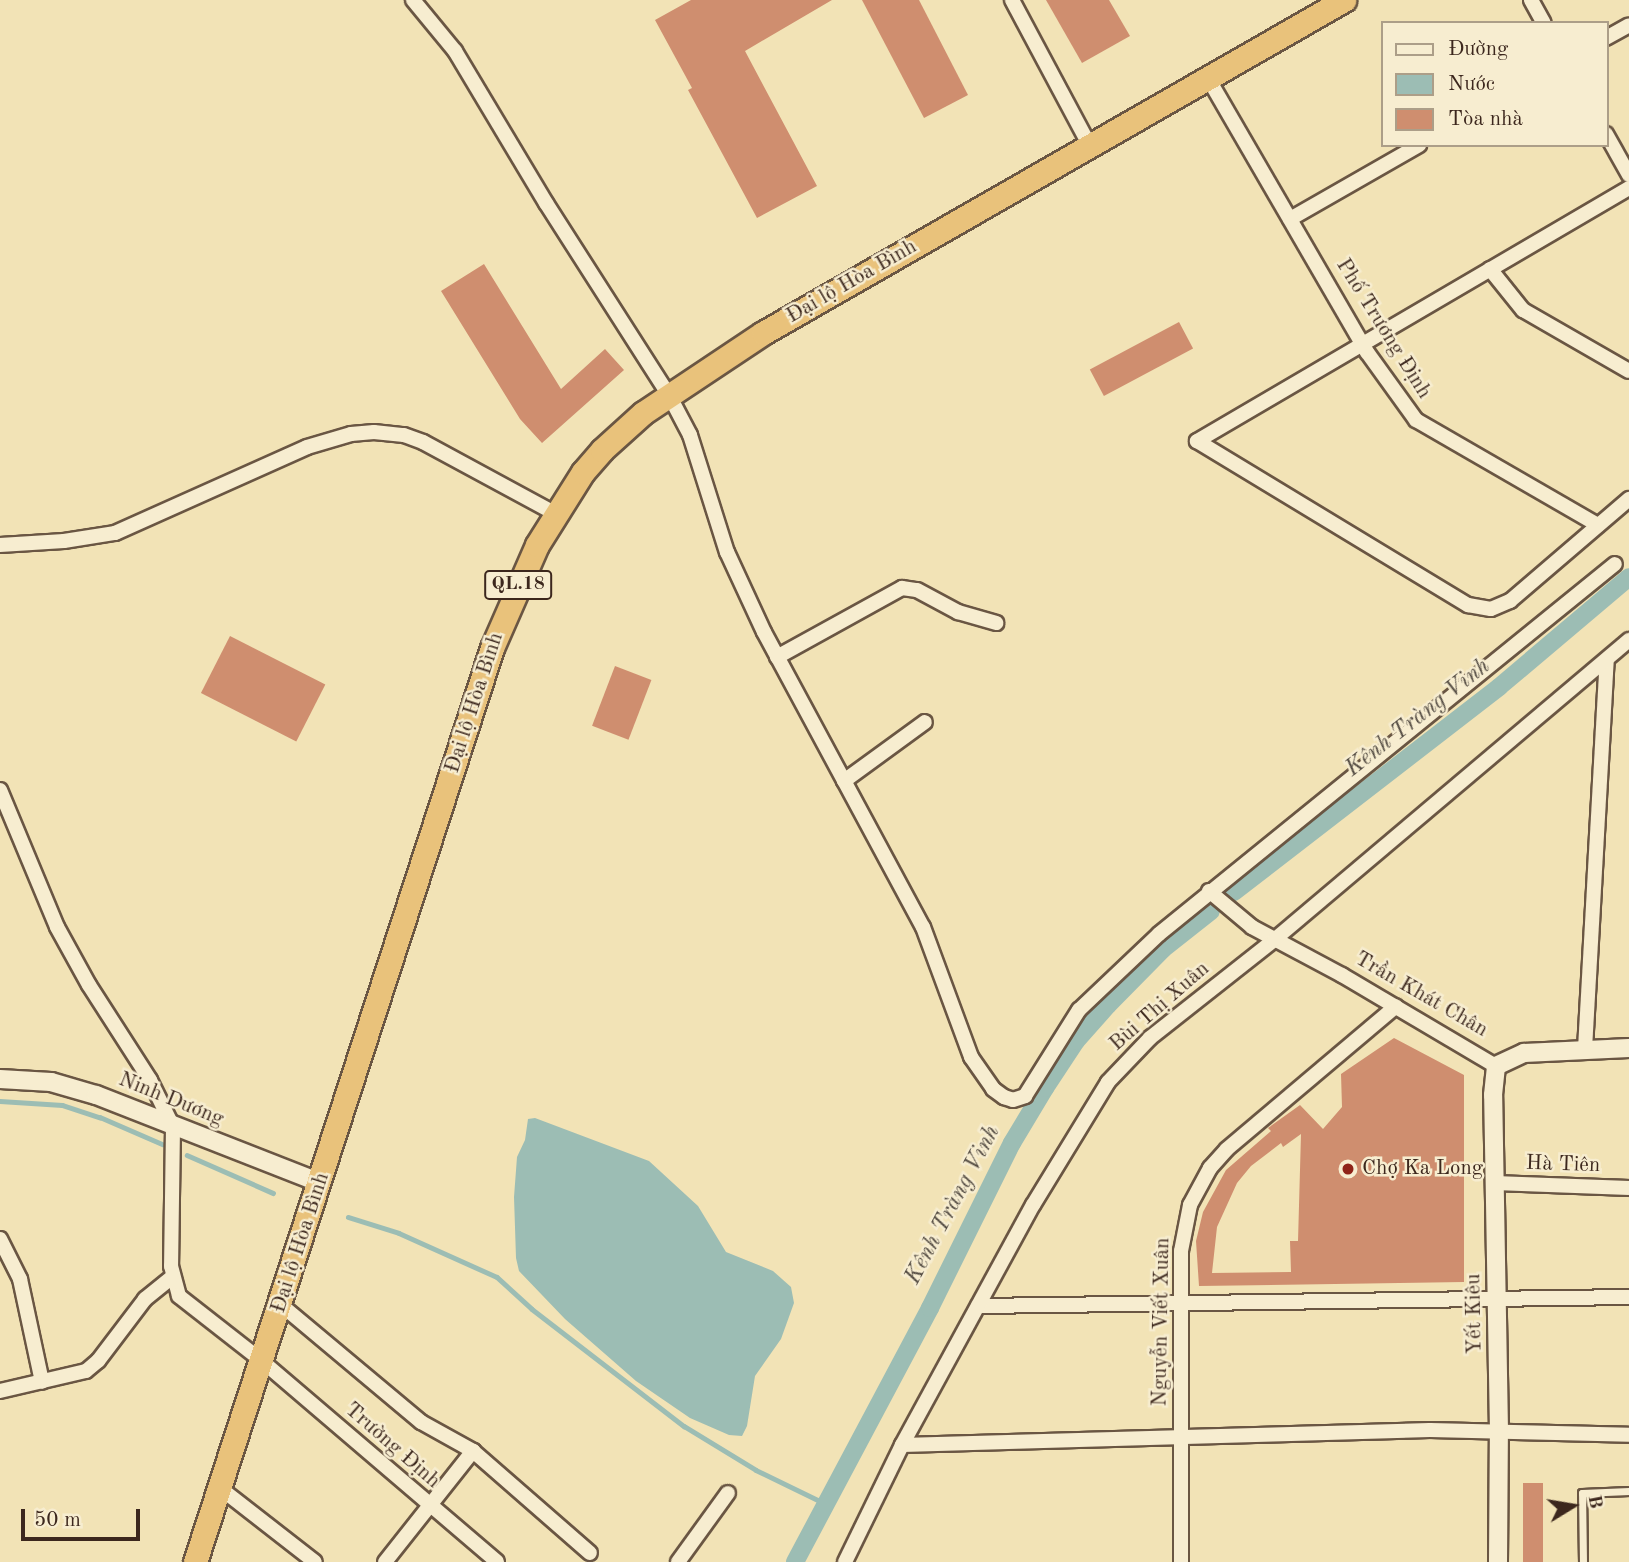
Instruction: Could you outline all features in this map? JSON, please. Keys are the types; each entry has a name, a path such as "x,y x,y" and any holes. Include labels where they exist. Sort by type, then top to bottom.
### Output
{"highway":[{"name":"Đại lộ Hòa Bình","path":"195,1562 492,648 520,579 556,514 602,450 633,421 763,333 1344,0"}],"street":[{"path":"413,0 455,51 546,202 669,395 690,435 727,552 777,657 923,927 971,1057 993,1090 1013,1100 1019,1100 1029,1090 1079,1010 1209,891 1615,564"},
{"path":"1012,0 1090,146"},
{"path":"1531,0 1543,21"},
{"path":"1608,37 1629,25"},
{"name":"Phố Trương Định","path":"1208,78 1363,344 1416,420 1598,525"},
{"path":"1608,138 1629,175"},
{"path":"1290,219 1416,147"},
{"path":"1629,188 1197,441 1468,605 1491,609 1510,601 1629,499"},
{"path":"1490,269 1523,310 1629,371"},
{"path":"0,545 64,541 115,533 307,447 351,434 374,432 404,435 423,442 556,514"},
{"path":"777,657 902,587 916,590 958,612 996,623"},
{"name":"Bùi Thị Xuân","path":"845,1562 902,1445 1033,1205 1108,1082 1150,1038 1274,940 1629,640"},
{"path":"1585,1049 1607,660"},
{"path":"844,781 925,722"},
{"path":"0,790 57,927 89,985 150,1080 173,1127 172,1278 145,1299 93,1366 76,1375 0,1391"},
{"name":"Trần Khát Chân","path":"1209,891 1252,927 1396,1006 1496,1066 1524,1053 1629,1048"},
{"name":"Nguyễn Viết Xuân","path":"1181,1562 1183,1231 1190,1205 1210,1168 1248,1130 1396,1006"},
{"name":"Yết Kiêu","path":"1496,1066 1493,1095 1498,1301 1497,1562"},
{"name":"Ninh Dương","path":"0,1079 30,1079 70,1087 129,1107 173,1127 320,1183"},
{"name":"Hà Tiên","path":"1496,1184 1629,1188"},
{"path":"0,1239 20,1279 42,1382"},
{"name":"Trường Định","path":"172,1278 179,1296 262,1361 497,1562"},
{"path":"978,1306 1498,1301 1629,1297"},
{"path":"281,1304 421,1422 472,1451 590,1553"},
{"path":"902,1445 1331,1432 1499,1431 1629,1435"},
{"path":"386,1562 472,1451"},
{"path":"220,1489 315,1562"},
{"path":"678,1562 728,1493"}],"lane":[{"path":"1583,1562 1582,1493 1629,1491"}],"water":[{"path":"535,1118 649,1161 698,1206 726,1252 773,1271 791,1287 794,1303 781,1339 755,1376 747,1426 742,1436 729,1435 690,1418 636,1381 565,1319 519,1271 516,1258 514,1197 517,1157 525,1140 528,1119"}],"building":[{"path":"691,0 832,0 745,51 817,186 757,218 688,90 692,88 655,20"},
{"path":"862,0 919,0 968,95 924,118"},
{"path":"1046,0 1109,0 1130,36 1082,63"},
{"path":"484,264 561,389 605,349 624,370 542,443 520,419 441,291"},
{"path":"1179,322 1193,348 1104,396 1090,369"},
{"path":"230,636 325,685 296,742 201,693"},
{"path":"615,666 651,680 628,740 592,726"},
{"name":"Chợ Ka Long","path":"1394,1038 1464,1075 1464,1282 1199,1286 1196,1241 1203,1212 1226,1170 1271,1131 1268,1128 1300,1105 1323,1129 1342,1107 1341,1074","holes":["1301,1134 1298,1241 1290,1241 1291,1272 1212,1273 1217,1227 1237,1183 1251,1166 1281,1143 1283,1147"]},
{"path":"1523,1483 1543,1483 1543,1562 1523,1562"}],"waterway":[{"name":"Kênh Tràng Vinh","path":"1234,892 1499,687 1629,577"},
{"name":"Kênh Tràng Vinh","path":"795,1562 930,1308 1012,1143 1045,1088 1076,1041 1108,1005 1163,949 1211,911"},
{"path":"0,1101 62,1105 100,1117 162,1144"},
{"path":"187,1155 273,1193"},
{"path":"348,1217 399,1233 497,1277 532,1309 684,1426 756,1470 826,1504"}],"place":[{"name":"Chợ Ka Long","path":"1348,1169"}]}
